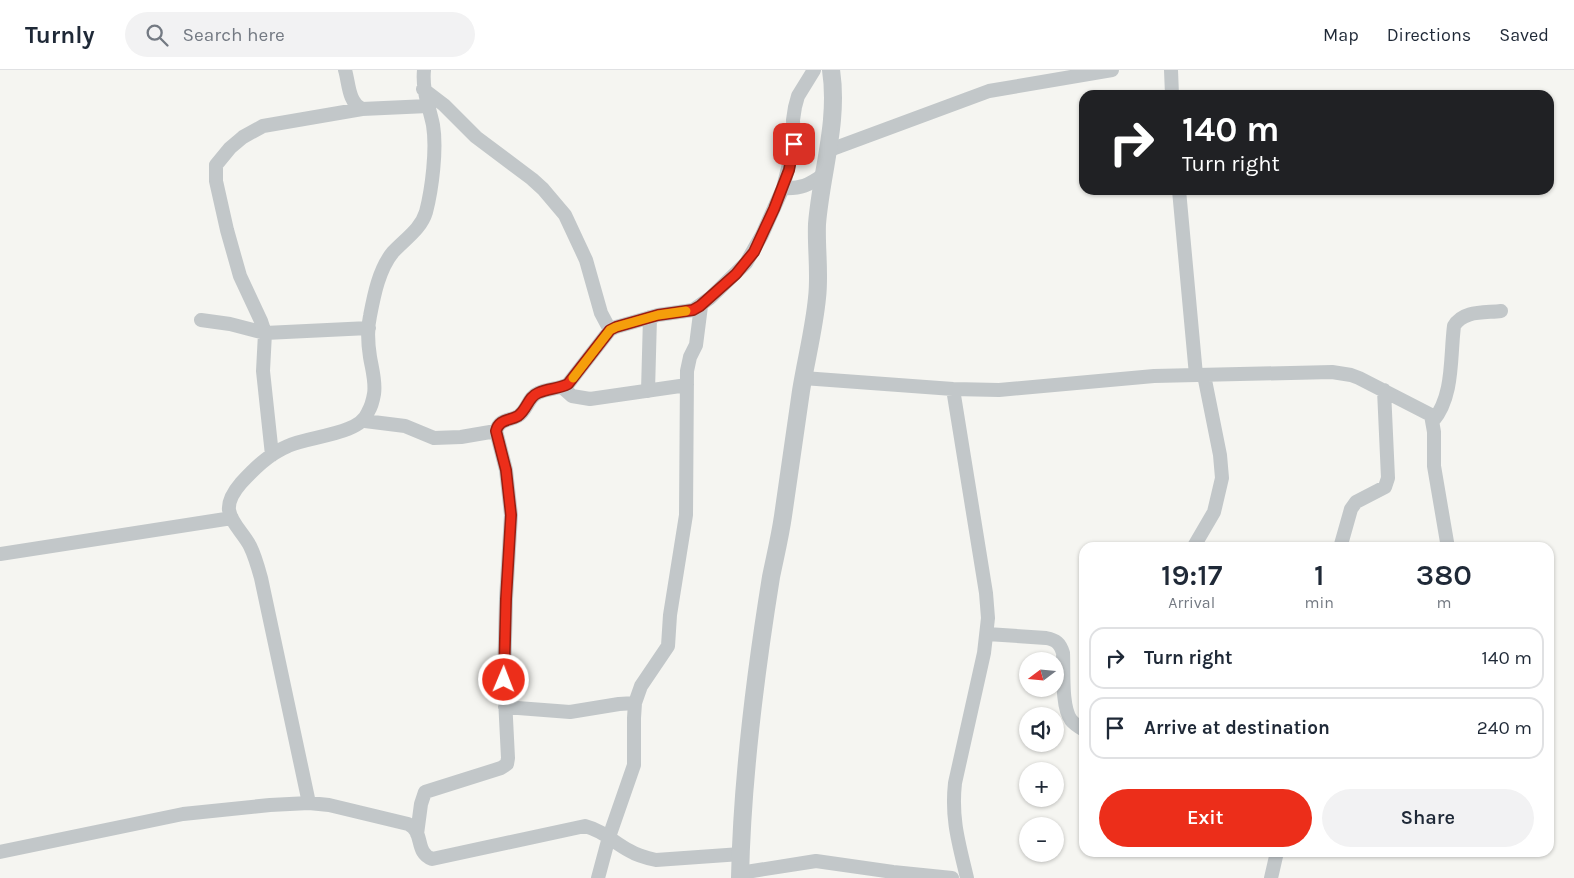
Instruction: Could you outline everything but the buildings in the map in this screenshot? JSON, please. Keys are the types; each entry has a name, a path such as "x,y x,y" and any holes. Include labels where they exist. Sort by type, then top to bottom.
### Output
{"street":[{"path":"346,70 352,98 356,106 362,108"},
{"path":"365,421 374,394 375,384 369,346 369,328 375,293 387,261 421,222 426,212 434,142 433,128 424,90 424,70"},
{"path":"417,834 425,792 501,768 507,764 505,613 511,515 506,470 496,431 498,426 502,422 516,417 523,412 534,395 539,392 568,384 610,330 650,317 688,311 700,306 746,263 762,236 783,188 794,144 793,120 795,107 798,96 814,70"},
{"path":"831,70 834,101 817,228 818,293 764,627 749,744 740,875 816,861 952,878"},
{"path":"827,151 989,91 1112,70"},
{"path":"1171,70 1172,90"},
{"path":"424,90 444,105 487,146 532,179 565,215 586,260 601,313 610,330"},
{"path":"272,455 263,371 265,332 240,276 216,182 216,164 243,137 263,126 362,108 428,106"},
{"path":"783,188 795,189 802,187 823,175"},
{"path":"1179,195 1200,375 1220,455 1222,478 1214,512 1196,542"},
{"path":"598,878 608,837 634,765 635,703 641,686 668,646 670,615 686,515 688,363 696,345 700,306"},
{"path":"1433,421 1442,410 1447,394 1454,326 1457,320 1470,314 1501,311"},
{"path":"648,391 650,317"},
{"path":"201,320 265,332 369,328"},
{"path":"803,378 953,389 1012,390 1139,377 1332,372 1351,375 1431,415 1433,421 1434,466 1447,542"},
{"path":"562,387 572,396 590,400 687,385"},
{"path":"953,389 986,593 987,634 953,798 954,824 966,878"},
{"path":"1342,542 1351,509 1356,502 1385,487 1388,478 1384,390"},
{"path":"310,803 261,578 250,545 232,518 229,509 230,500 252,471 272,455 289,445 343,430 365,421 405,426 434,438 461,437 496,431"},
{"path":"0,554 232,518"},
{"path":"987,634 1046,638 1056,640 1061,645 1066,705 1072,721 1079,726"},
{"path":"505,708 570,712 635,703"},
{"path":"0,852 183,814 229,808 310,803 342,807 408,824 414,827 426,857 432,860 585,826 598,829 629,851 656,860 740,854"},
{"path":"1272,878 1276,857"}],"slow traffic":[{"path":"573,378 610,330 658,315 686,311"}],"route":[{"path":"504,680 511,515 506,470 496,431 498,426 502,422 516,417 523,412 534,395 568,384 610,330 658,315 693,310 710,298 736,274 754,252 762,236 783,188 794,144"}]}
